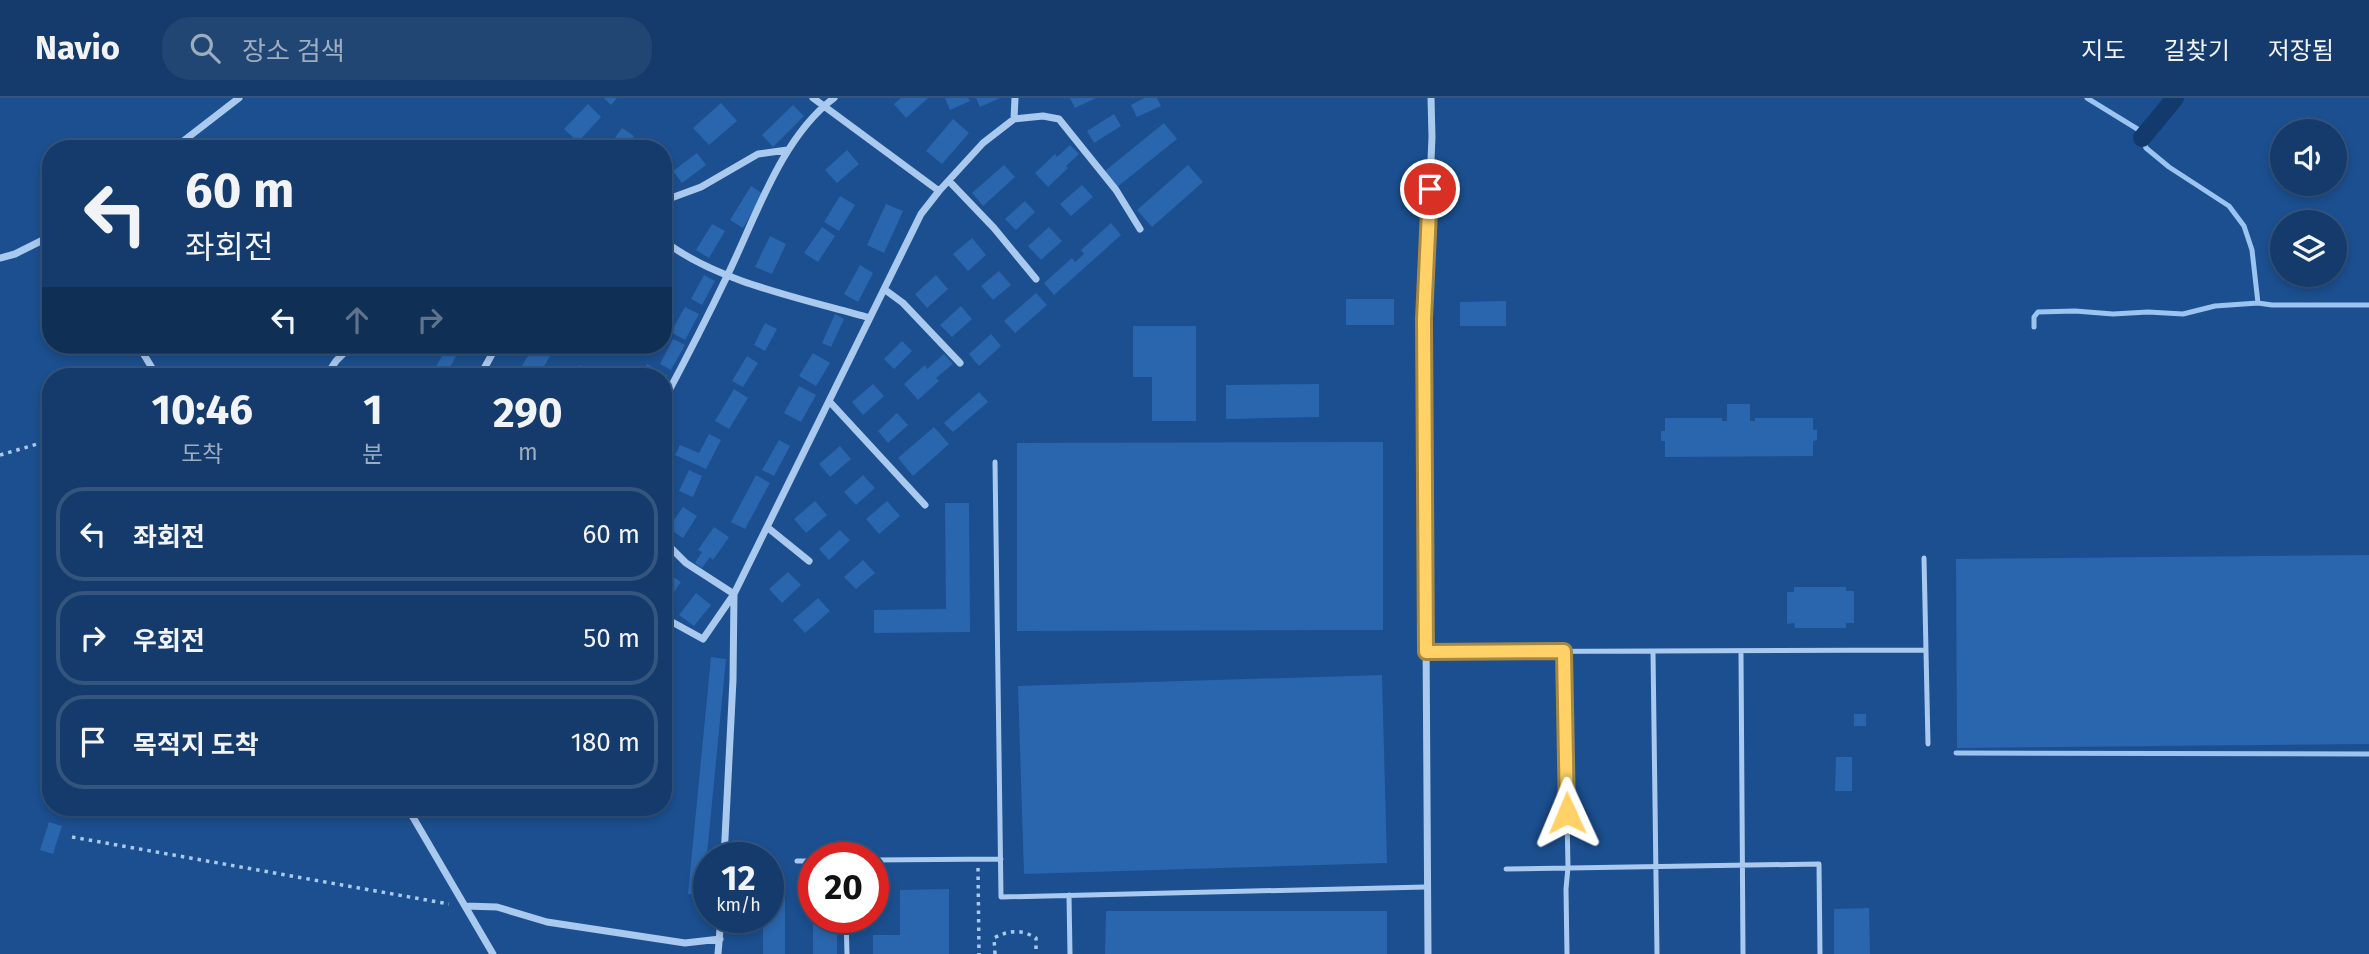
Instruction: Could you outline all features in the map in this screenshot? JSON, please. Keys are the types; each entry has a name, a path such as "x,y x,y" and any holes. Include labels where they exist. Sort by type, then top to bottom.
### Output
{"street":[{"path":"185,140 239,98"},
{"path":"813,98 939,191"},
{"path":"672,384 787,150 822,107 834,98"},
{"path":"1014,98 1014,119"},
{"path":"1428,954 1424,319 1432,137 1431,98"},
{"path":"672,622 703,639 734,594 921,214 983,143 1014,119 1043,116 1059,120 1115,190 1140,229"},
{"path":"672,198 701,187 758,154 787,150"},
{"path":"949,181 994,228 1035,279"},
{"path":"0,258 42,240"},
{"path":"672,247 684,256 728,275 870,318"},
{"path":"884,289 903,303 960,363"},
{"path":"331,368 343,354"},
{"path":"829,401 925,505"},
{"path":"767,527 809,561"},
{"path":"672,549 686,563 734,594"},
{"path":"725,842 733,680 734,594"},
{"path":"412,816 493,954"},
{"path":"465,906 496,907 547,922 685,943 720,939"},
{"path":"718,954 720,933"}],"lane":[{"path":"995,462 1001,897 1426,887"},
{"path":"1924,558 1928,744"},
{"path":"1426,652 1925,650"},
{"path":"1564,651 1567,954"},
{"path":"1653,651 1657,954"},
{"path":"1741,652 1743,954"},
{"path":"889,860 1000,859"},
{"path":"1506,869 1819,864 1820,954"},
{"path":"1069,895 1070,954"},
{"path":"846,933 847,954"}],"path":[{"path":"0,455 42,443"},
{"path":"72,837 465,906"},
{"path":"978,859 979,954"},
{"path":"995,954 994,938 1006,932 1024,931 1035,938 1036,954"}],"building":[{"path":"604,98 617,98 611,105"},
{"path":"901,98 928,98 906,118 894,104"},
{"path":"945,98 968,98 970,101 950,110"},
{"path":"976,98 1000,98 980,107"},
{"path":"1070,98 1096,98 1075,108"},
{"path":"1144,98 1157,98 1161,106 1137,117 1131,105"},
{"path":"721,103 737,121 709,145 693,128"},
{"path":"588,104 601,117 580,140 576,140 564,129"},
{"path":"793,105 804,116 773,147 762,135"},
{"path":"1114,114 1121,126 1094,143 1087,131"},
{"path":"953,119 969,133 942,164 926,151"},
{"path":"1164,123 1177,139 1117,187 1105,171"},
{"path":"622,128 634,136 632,140 613,140"},
{"path":"1070,145 1079,154 1048,187 1035,173 1055,154 1057,157"},
{"path":"847,150 859,164 837,183 825,170"},
{"path":"697,153 706,165 682,183 673,171"},
{"path":"1004,165 1015,177 983,206 972,193"},
{"path":"1188,165 1203,182 1152,227 1137,210"},
{"path":"1082,185 1093,197 1071,216 1060,204"},
{"path":"751,186 763,194 743,228 730,220"},
{"path":"840,196 855,205 839,231 824,222"},
{"path":"1025,201 1035,212 1016,230 1005,219"},
{"path":"886,204 903,211 884,253 867,245"},
{"path":"1111,223 1121,235 1054,295 1044,283 1072,258 1075,262 1084,254 1081,250"},
{"path":"712,224 725,231 709,258 696,250"},
{"path":"822,227 835,236 818,262 804,253"},
{"path":"1049,227 1062,241 1041,260 1028,246"},
{"path":"770,236 786,244 772,274 755,267"},
{"path":"972,238 986,255 968,271 953,254"},
{"path":"860,265 873,273 858,302 844,294"},
{"path":"999,271 1011,285 993,300 981,286"},
{"path":"704,275 715,281 702,305 691,299"},
{"path":"936,275 948,289 927,308 915,294"},
{"path":"1036,293 1047,305 1015,333 1004,321"},
{"path":"1346,299 1394,299 1394,325 1346,325"},
{"path":"1506,301 1506,326 1460,326 1460,302"},
{"path":"961,306 972,319 952,337 940,325"},
{"path":"685,307 699,314 685,340 672,330"},
{"path":"835,314 844,319 831,347 822,343"},
{"path":"765,323 777,329 765,351 754,345"},
{"path":"1133,326 1196,326 1196,421 1152,421 1152,377 1133,377"},
{"path":"991,334 1001,346 979,366 969,354"},
{"path":"673,339 685,345 672,368 667,368 660,364 665,354 672,354"},
{"path":"902,341 912,351 894,369 884,359"},
{"path":"813,353 830,363 816,386 799,376"},
{"path":"443,354 457,354 449,368 435,368"},
{"path":"529,354 551,354 543,368 522,366"},
{"path":"944,354 953,364 936,378 939,381 918,400 904,384 925,365 927,369"},
{"path":"747,356 758,363 743,387 732,381"},
{"path":"873,384 884,396 863,415 852,402"},
{"path":"1319,384 1319,417 1226,419 1226,385"},
{"path":"799,386 816,395 801,422 784,413"},
{"path":"734,389 748,398 729,429 715,421"},
{"path":"979,392 988,402 953,432 944,423"},
{"path":"1727,404 1750,404 1750,421 1755,421 1755,418 1813,418 1813,430 1817,430 1817,440 1813,441 1813,456 1665,457 1665,441 1661,441 1661,431 1665,431 1665,418 1722,418 1722,421 1727,421"},
{"path":"897,413 908,425 888,443 878,431"},
{"path":"934,427 949,444 913,476 898,458"},
{"path":"709,434 721,440 706,469 675,455 680,445 699,453"},
{"path":"779,440 790,446 774,476 762,470"},
{"path":"1383,442 1383,630 1017,631 1017,443"},
{"path":"840,446 851,459 830,477 819,464"},
{"path":"689,470 702,476 693,497 679,491"},
{"path":"756,475 770,483 745,529 731,522"},
{"path":"863,475 875,488 856,505 844,492"},
{"path":"815,501 827,515 806,533 794,519"},
{"path":"887,501 900,516 879,534 866,519"},
{"path":"945,503 969,503 970,632 874,633 874,610 946,609"},
{"path":"683,507 697,516 683,538 672,531 672,522"},
{"path":"714,527 729,537 713,560 710,557 702,568 695,563 702,552 698,550"},
{"path":"840,530 850,540 829,560 819,549"},
{"path":"2369,555 2369,744 1957,748 1956,559"},
{"path":"863,560 875,573 856,589 844,577"},
{"path":"788,572 801,585 782,603 769,589"},
{"path":"672,576 681,582 672,594"},
{"path":"1794,587 1846,587 1846,591 1854,591 1854,623 1846,623 1846,628 1795,628 1794,623 1787,624 1787,592 1794,592"},
{"path":"696,593 711,605 694,626 679,615"},
{"path":"818,598 830,611 805,633 793,620"},
{"path":"711,657 726,659 708,842 693,842"},
{"path":"1382,675 1387,863 1024,874 1018,686"},
{"path":"1854,714 1866,714 1866,726 1854,726"},
{"path":"1836,757 1852,757 1852,791 1835,791"},
{"path":"49,822 62,826 53,854 40,850"},
{"path":"693,842 693,894 688,894"},
{"path":"949,889 949,954 873,954 873,935 900,935 900,890"},
{"path":"785,891 785,954 763,954 763,933 784,933"},
{"path":"1869,908 1870,954 1834,954 1834,909"},
{"path":"1106,911 1387,911 1387,954 1105,954"},
{"path":"813,933 837,933 837,954 813,954"}],"waterway":[{"path":"2087,98 2139,130 2146,148 2169,167 2229,206 2244,226 2252,250 2258,303 2369,305"},
{"path":"2142,138 2175,98"},
{"path":"2034,327 2034,317 2038,312 2183,314 2215,306 2258,303"},
{"path":"1956,753 2369,754"}],"route":[{"path":"1430,189 1424,319 1426,652 1564,651 1567,813"}]}
